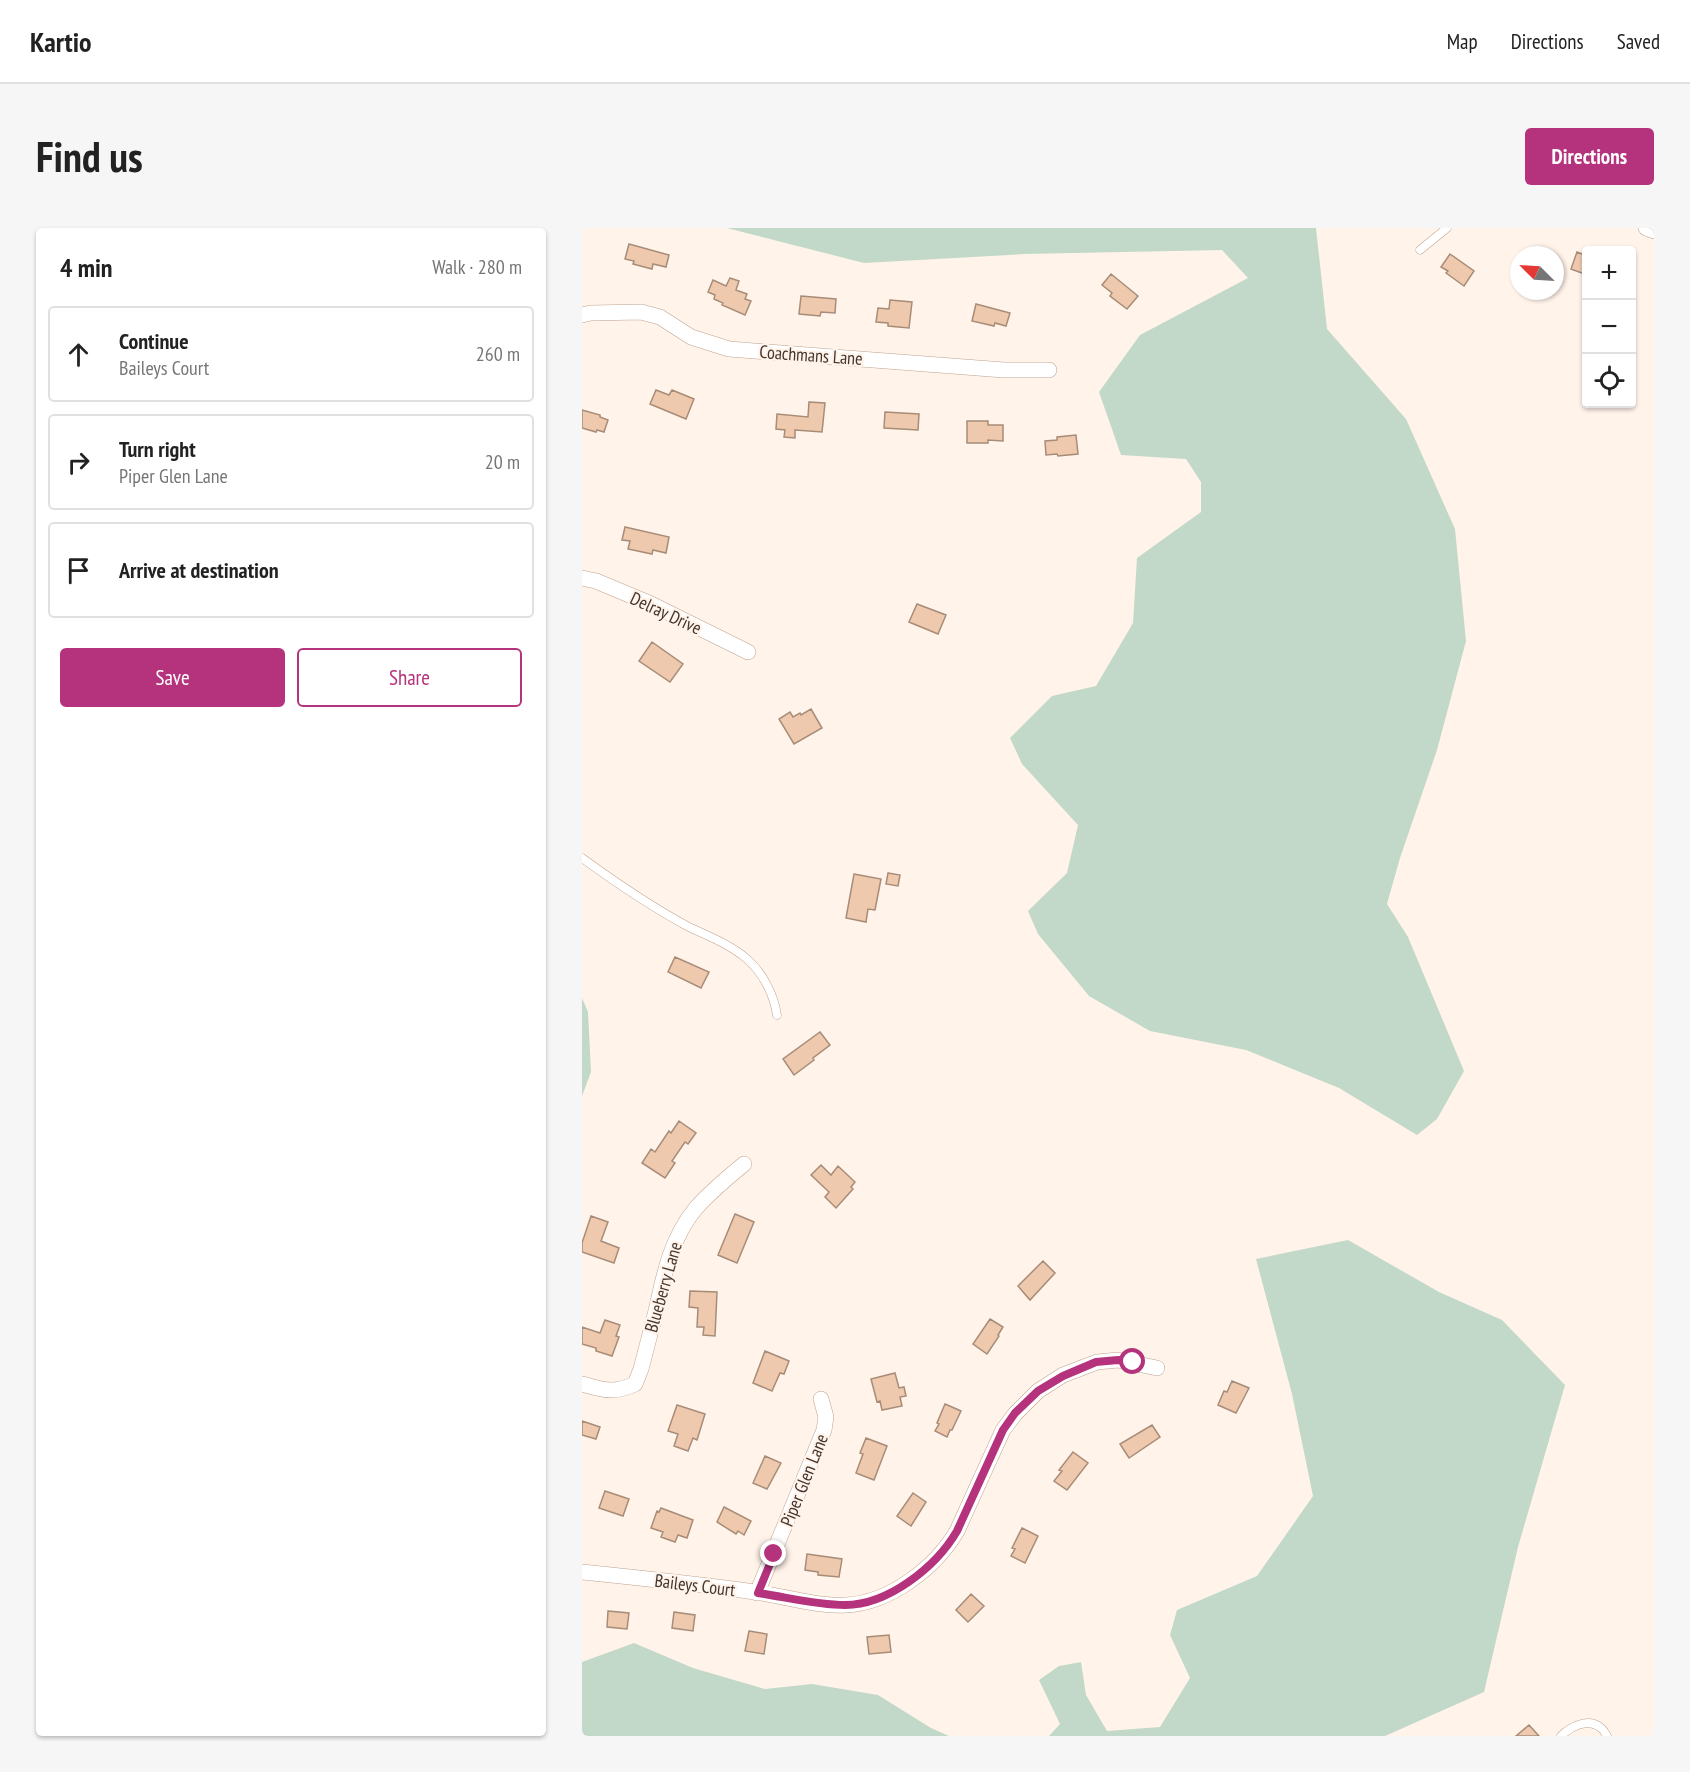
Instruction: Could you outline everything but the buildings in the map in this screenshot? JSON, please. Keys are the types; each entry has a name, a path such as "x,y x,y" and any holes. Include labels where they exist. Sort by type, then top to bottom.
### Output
{"street":[{"path":"1646,228 1654,231"},
{"name":"Coachmans Lane","path":"582,315 641,312 660,317 691,337 729,349 1004,370 1049,370"},
{"name":"Delray Drive","path":"582,578 596,581 651,604 748,652"},
{"name":"Blueberry Lane","path":"582,1384 607,1390 622,1390 635,1384 664,1272 681,1230 711,1192 744,1164"},
{"name":"Baileys Court","path":"582,1572 690,1583 823,1603 846,1605 868,1601 911,1580 929,1566 948,1546 1003,1430 1015,1413 1038,1391 1063,1376 1096,1362 1118,1360 1156,1368"},
{"name":"Piper Glen Lane","path":"758,1593 824,1430 826,1410 821,1399"}],"lane":[{"path":"1420,250 1447,228"},
{"path":"582,858 647,902 747,960 766,982 775,1003 777,1015"},
{"path":"1560,1736 1570,1727 1588,1723 1601,1727 1607,1736"}],"green space":[{"path":"727,228 1316,228 1327,329 1406,419 1455,529 1466,641 1437,750 1400,858 1387,904 1408,937 1464,1071 1437,1119 1417,1135 1339,1088 1246,1050 1150,1031 1089,996 1038,934 1028,911 1067,873 1078,825 1022,764 1010,738 1052,696 1096,686 1133,623 1137,558 1201,512 1201,482 1186,459 1121,455 1099,392 1140,335 1248,278 1222,250 1025,254 864,263"},
{"path":"582,998 588,1012 591,1072 582,1096"},
{"path":"1348,1240 1439,1292 1502,1320 1565,1385 1518,1547 1484,1692 1385,1736 1049,1736 1060,1724 1039,1680 1059,1666 1081,1662 1086,1695 1107,1731 1160,1727 1190,1678 1170,1635 1177,1610 1257,1576 1313,1496 1292,1394 1256,1259"},
{"path":"634,1643 693,1668 765,1689 812,1684 878,1695 931,1728 949,1736 582,1736 582,1662"}],"route":[{"path":"774,1554 758,1593 846,1605 868,1601 888,1593 929,1566 948,1546 1003,1430 1015,1413 1038,1391 1063,1376 1096,1362 1118,1360 1133,1362"}]}
